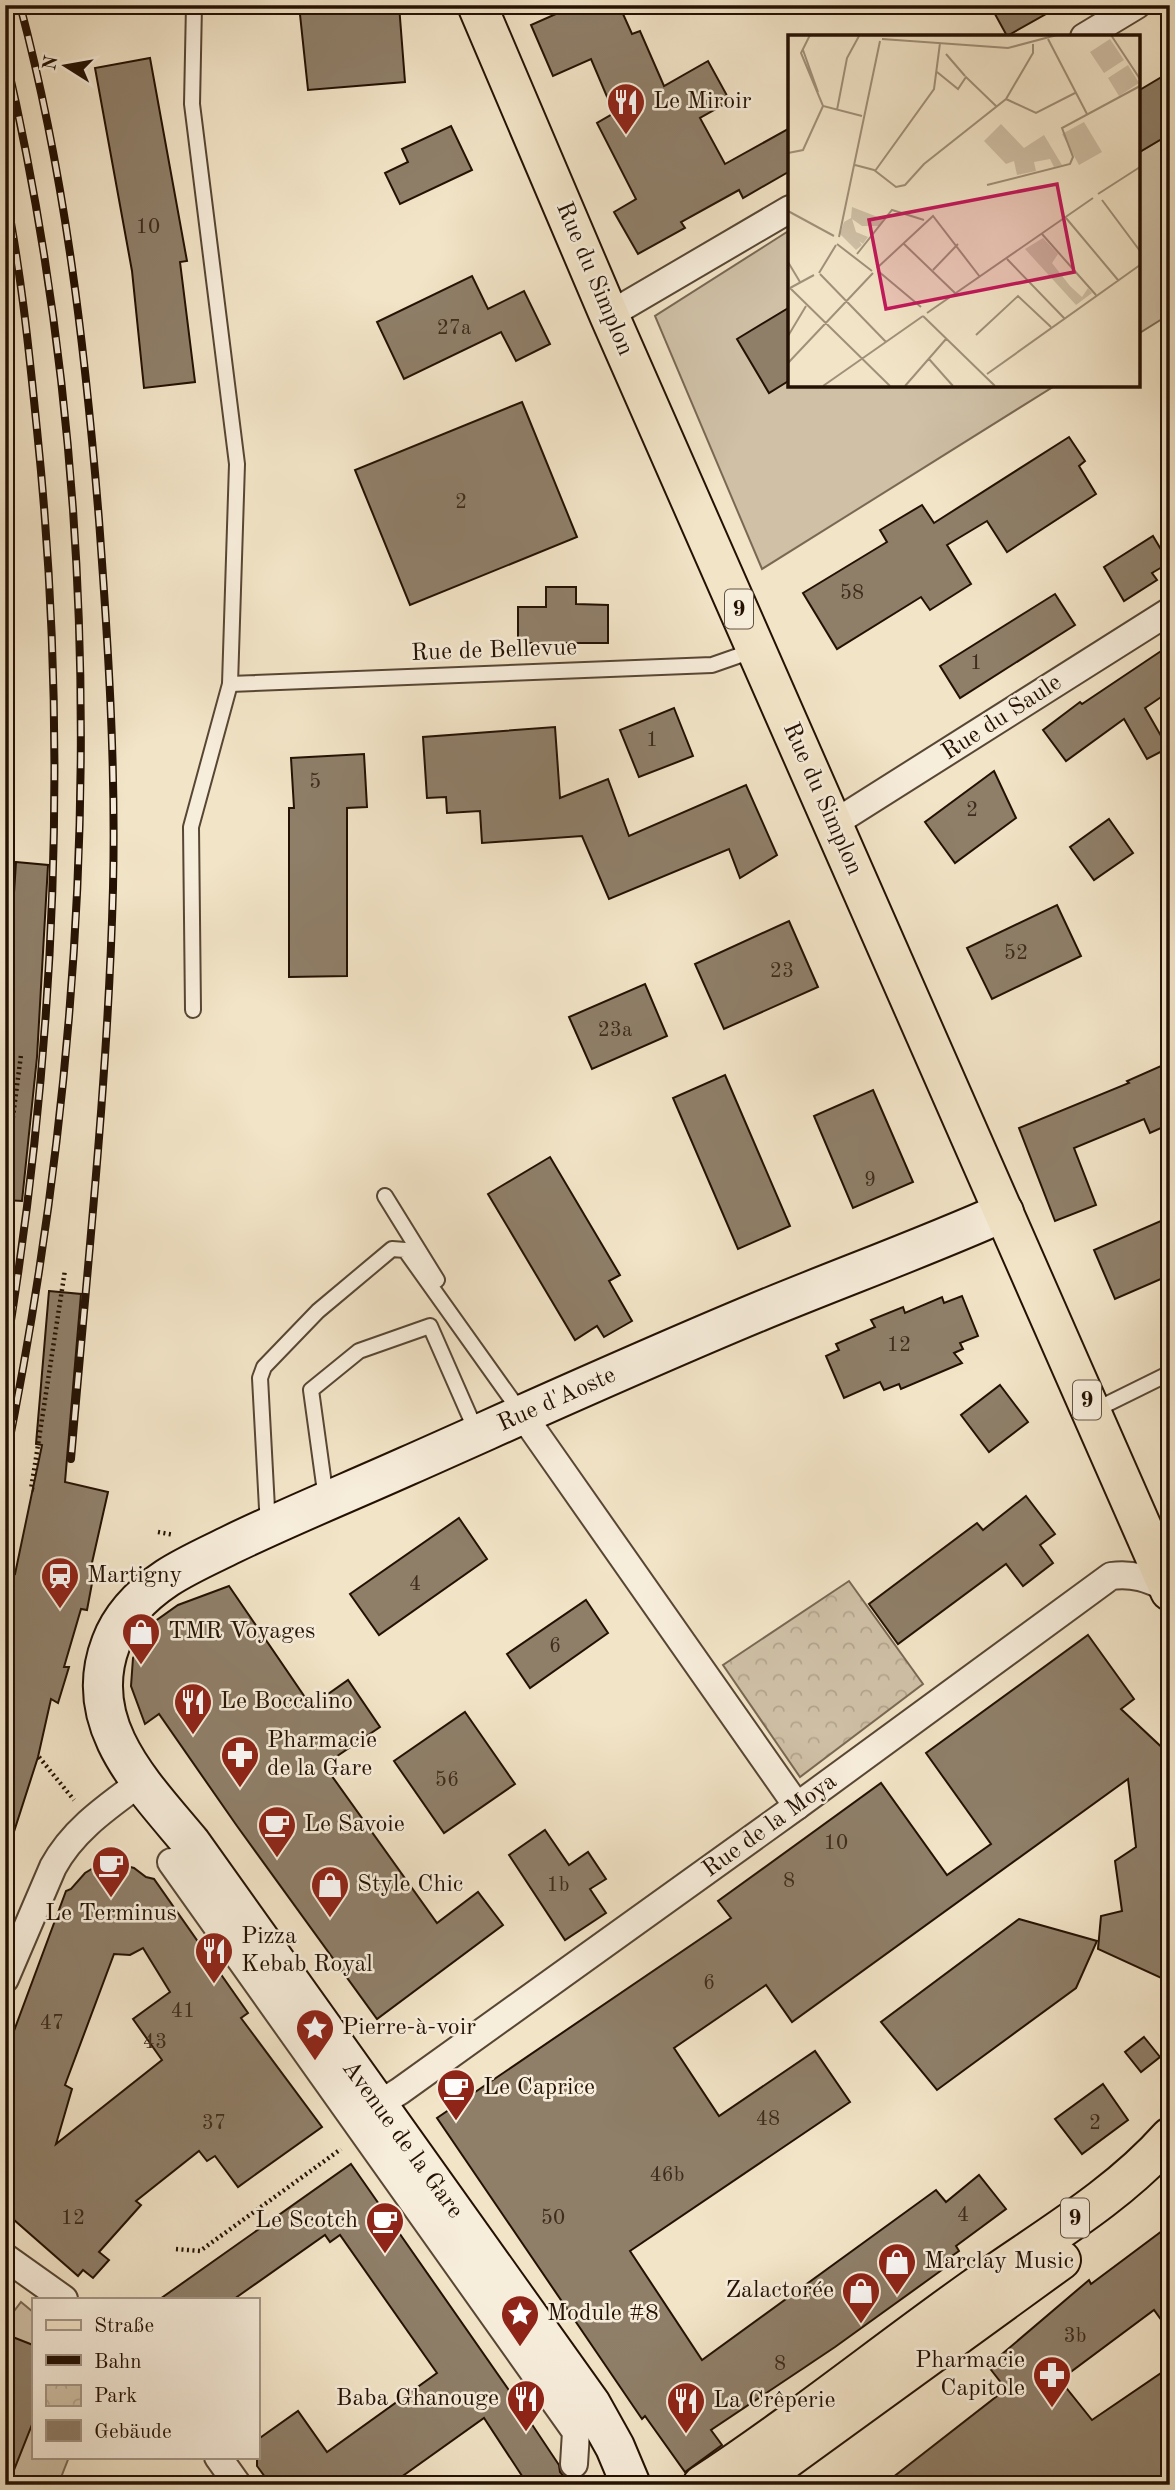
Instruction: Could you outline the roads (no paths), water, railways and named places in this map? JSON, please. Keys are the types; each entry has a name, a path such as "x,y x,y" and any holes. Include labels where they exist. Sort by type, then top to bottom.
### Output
{"main road":[{"name":"Rue du Simplon","path":"477,5 609,315 1169,1590"},
{"name":"9","path":"702,2485 974,2288 1095,2205 1134,2173 1170,2137"},
{"name":"9","path":"751,2485 1107,2226 1146,2195 1170,2170"}],"street":[{"path":"1087,35 1137,5"},
{"path":"609,315 788,210"},
{"name":"Rue du Saule","path":"833,824 1170,611"},
{"name":"Rue d'Aoste","path":"126,1616 146,1594 168,1577 268,1527 758,1312 1004,1212"},
{"path":"522,1414 797,1807"},
{"name":"Rue de la Moya","path":"376,2106 797,1807 1111,1576 1142,1576 1169,1590"},
{"name":"Avenue de la Gare","path":"126,1616 111,1642 103,1672 103,1704 113,1735 141,1782 191,1843 591,2404 615,2447 631,2485"},
{"path":"5,1979 62,1849 104,1809 141,1782"},
{"path":"171,1861 576,2432 574,2464"},
{"path":"5,2257 63,2298"},
{"path":"219,2458 238,2485"}],"lane":[{"path":"193,1010 191,827 230,684 237,464 192,104 194,5"},
{"name":"Rue de Bellevue","path":"230,684 712,665 756,649"},
{"path":"385,1196 504,1391 522,1414"},
{"path":"392,1249 405,1250 522,1414 268,1527 260,1378 264,1367 318,1311 392,1249"},
{"path":"327,1502 311,1390 359,1351 430,1326 478,1434"},
{"path":"1092,1412 1170,1373"}],"railway":[{"path":"20,5 49,132 80,326 99,520 112,750 114,842 107,1031 71,1459"},
{"path":"5,54 40,229 64,405 77,582 81,758 75,935 60,1112 36,1288 5,1463"},
{"path":"5,191 28,340 47,546 53,663 54,779 46,1011 36,1127 5,1358"}],"place":[{"name":"Le Miroir","path":"626,136"},
{"name":"Martigny","path":"60,1610"},
{"name":"TMR Voyages","path":"141,1666"},
{"name":"Le Boccalino","path":"193,1736"},
{"name":"Pharmacie de la Gare","path":"240,1789"},
{"name":"Le Savoie","path":"277,1859"},
{"name":"Le Terminus","path":"111,1899"},
{"name":"Style Chic","path":"330,1919"},
{"name":"Pizza Kebab Royal","path":"214,1985"},
{"name":"Pierre-à-voir","path":"315,2062"},
{"name":"Le Caprice","path":"456,2122"},
{"name":"Le Scotch","path":"385,2255"},
{"name":"Marclay Music","path":"897,2296"},
{"name":"Zalactorée","path":"861,2325"},
{"name":"Module #8","path":"520,2348"},
{"name":"Pharmacie Capitole","path":"1052,2409"},
{"name":"Baba Ghanouge","path":"526,2433"},
{"name":"La Crêperie","path":"686,2435"}]}
